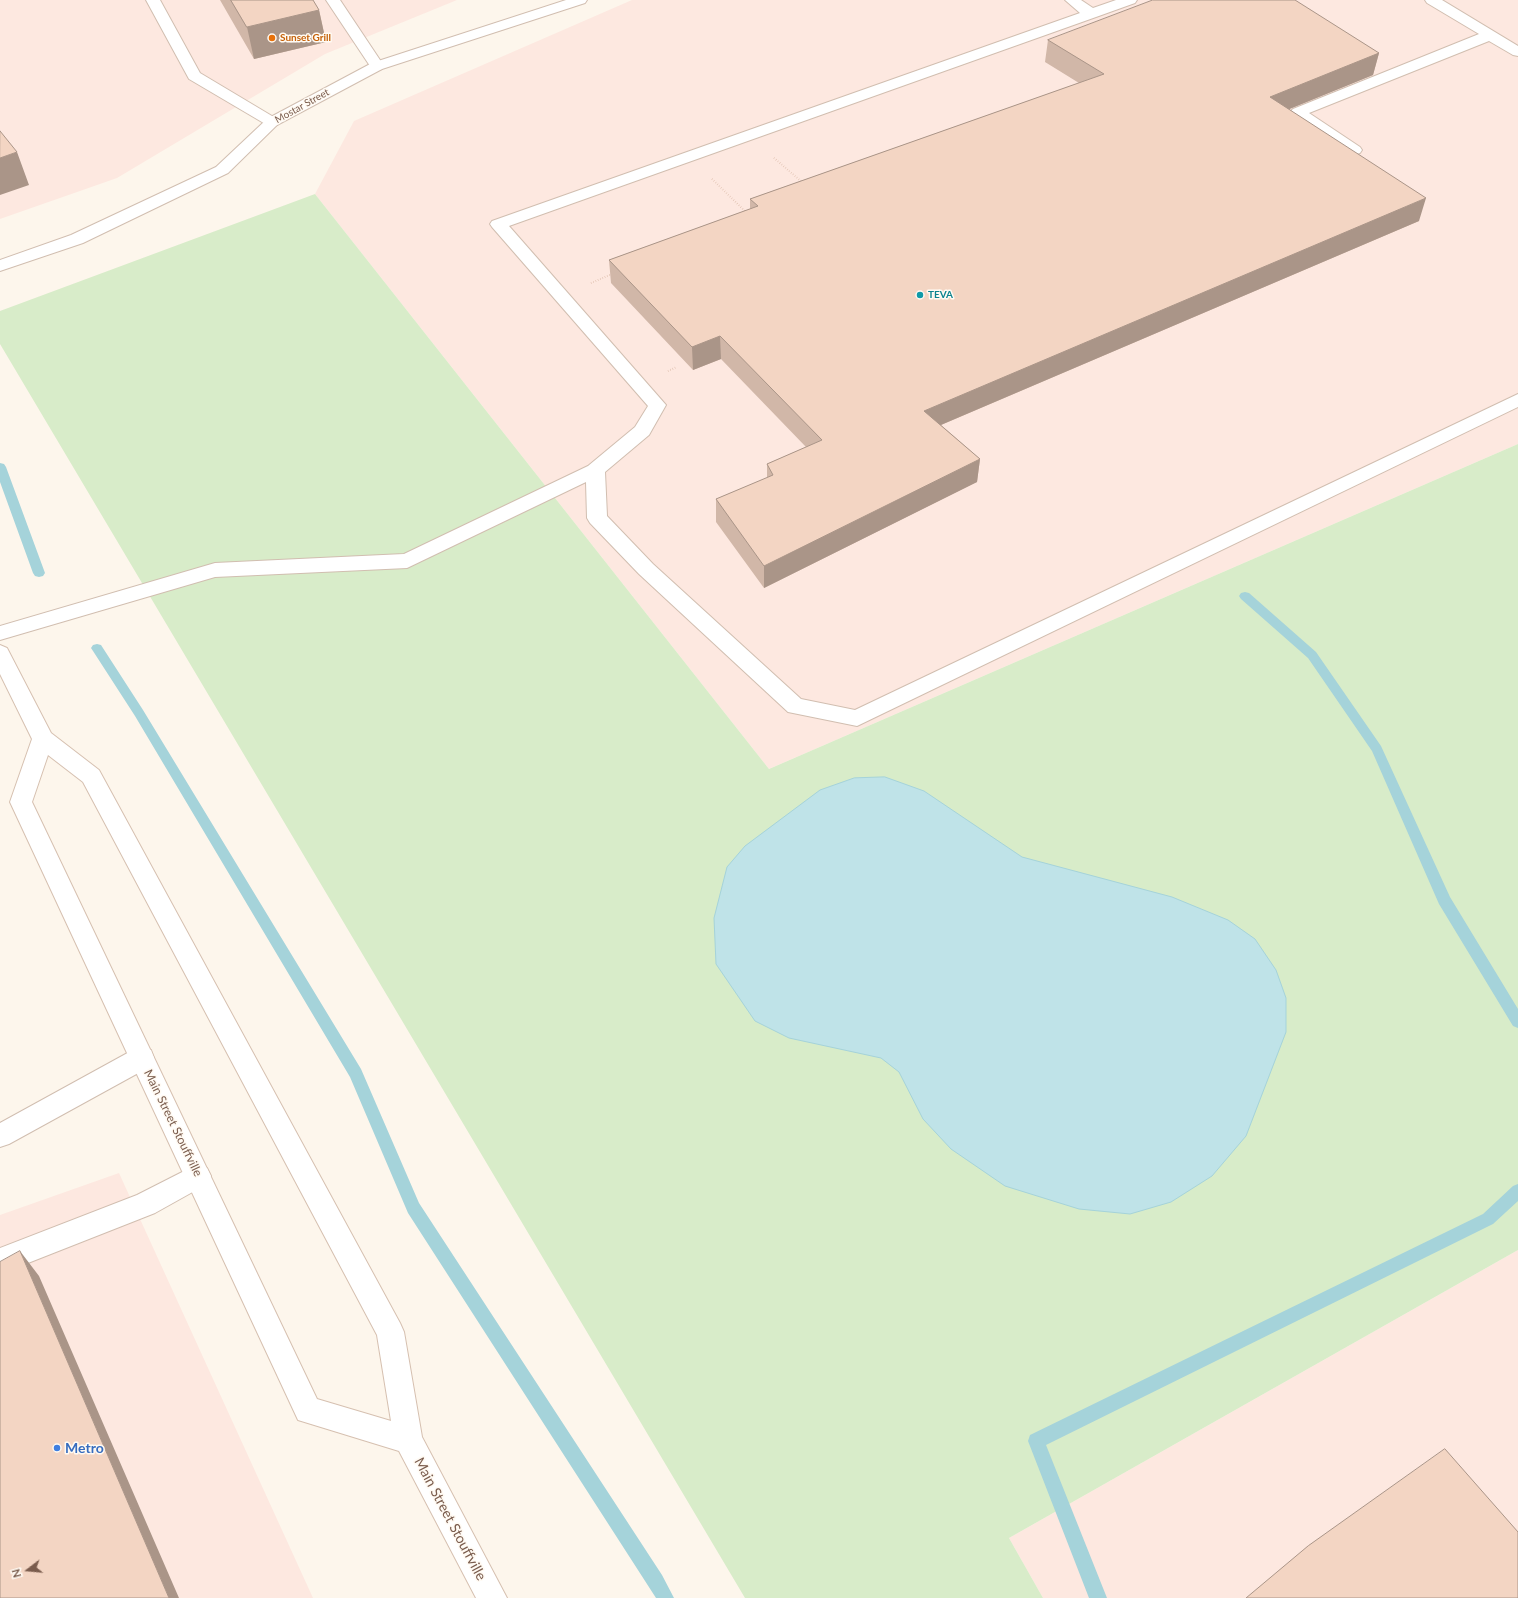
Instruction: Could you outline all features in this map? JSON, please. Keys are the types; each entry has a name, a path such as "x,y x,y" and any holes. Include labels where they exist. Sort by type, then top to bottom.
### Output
{"main road":[{"path":"153,0 194,76 272,122"},
{"path":"333,0 377,66"},
{"name":"Mostar Street","path":"0,266 77,239 222,170 272,122 377,66 580,0"},
{"path":"1072,0 1091,14"},
{"path":"0,633 215,570 407,562 595,470 642,431 657,405 498,224 1130,0"},
{"path":"1432,0 1518,52"},
{"path":"1354,150 1298,112 1490,35"},
{"path":"595,470 597,518 646,569 795,706 857,718 1518,400"},
{"name":"Main Street Stouffville","path":"0,653 43,739 91,776 390,1332 408,1440 492,1598"},
{"name":"Main Street Stouffville","path":"43,739 21,802 308,1410 408,1440"},
{"path":"0,1136 142,1058"},
{"path":"0,1261 146,1204 198,1176"}],"path":[{"path":"747,136 801,182"},
{"path":"688,157 749,214"}],"shaded area":[{"path":"0,0 457,0 325,54 117,178 0,219"},
{"path":"632,0 1518,0 1518,444 769,769 315,194 354,121"},
{"path":"119,1173 313,1598 0,1598 0,1215"},
{"path":"1518,1250 1518,1598 1043,1598 1009,1538"}],"green space":[{"path":"315,194 769,769 1518,444 1518,1250 1009,1538 1043,1598 745,1598 0,344 0,311"}],"water":[{"path":"885,777 924,791 1022,857 1172,897 1228,920 1255,939 1276,970 1286,998 1286,1032 1246,1136 1212,1176 1171,1202 1130,1214 1079,1209 1005,1186 951,1149 923,1119 899,1072 881,1058 789,1038 755,1021 716,964 714,918 727,867 745,846 820,790 854,778"}],"building":[{"path":"231,0 313,0 319,10 247,27"},
{"name":"TEVA","path":"1153,0 1295,0 1379,53 1270,97 1426,198 924,411 980,459 764,566 716,499 773,475 767,464 822,440 720,336 692,347 609,260 758,206 750,199 1104,74 1048,40"},
{"path":"0,131 17,152 0,158"},
{"name":"Metro","path":"20,1251 169,1598 0,1598 0,1262"},
{"path":"1445,1449 1518,1532 1518,1598 1246,1598 1308,1546"}],"waterway":[{"path":"0,467 39,573"},
{"path":"1245,596 1312,655 1377,749 1444,900 1518,1022"},
{"path":"97,648 139,713 356,1074 413,1208 656,1581 665,1598"},
{"path":"1098,1598 1036,1441 1488,1219 1518,1191"}],"place":[{"name":"Sunset Grill","path":"272,38"},
{"name":"TEVA","path":"920,295"},
{"name":"Metro","path":"57,1448"}]}
